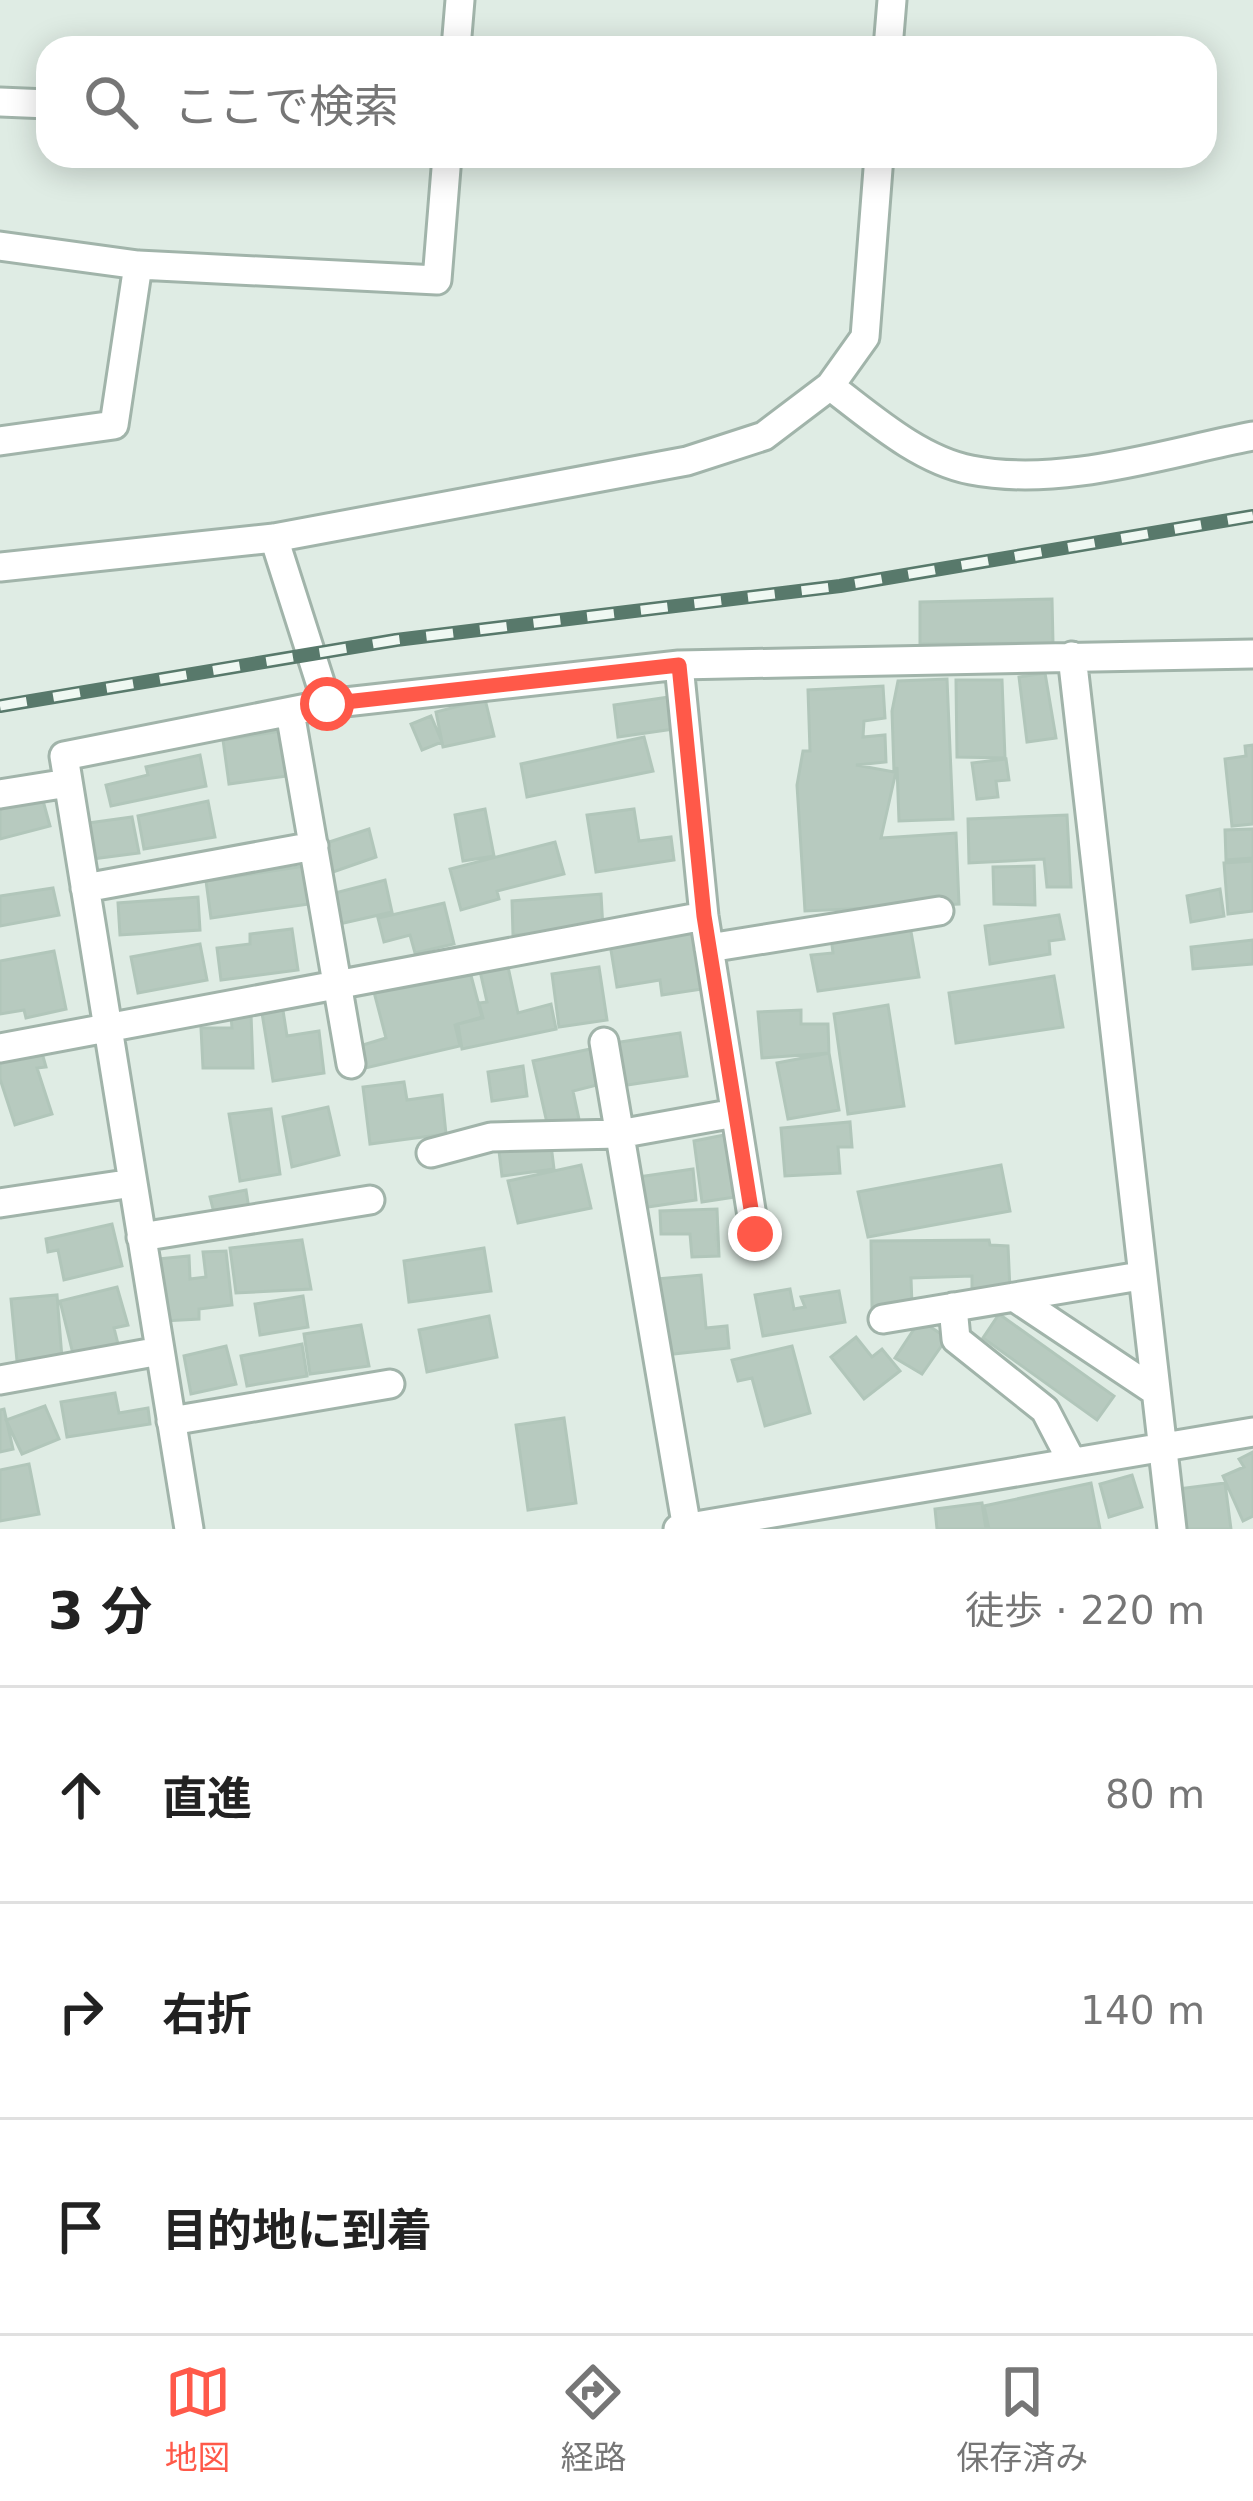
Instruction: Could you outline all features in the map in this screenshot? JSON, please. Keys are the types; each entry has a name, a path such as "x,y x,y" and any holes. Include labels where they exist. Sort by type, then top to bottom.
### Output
{"street":[{"path":"457,36 460,0"},
{"path":"889,36 892,0"},
{"path":"0,102 36,104"},
{"path":"0,247 138,265 437,280 446,168"},
{"path":"0,567 274,538 686,461 764,436 830,386 865,337 878,168"},
{"path":"0,441 114,425 138,265"},
{"path":"830,386 901,439 969,470 1053,473 1253,436"},
{"path":"274,538 327,704"},
{"path":"189,1529 64,756 327,704 679,665 1253,654"},
{"path":"1072,656 1158,1448 1172,1529"},
{"path":"679,665 704,916 755,1234"},
{"path":"290,712 351,1064"},
{"path":"0,794 68,783"},
{"path":"85,888 314,846"},
{"path":"709,948 939,911"},
{"path":"0,1048 704,916"},
{"path":"604,1042 684,1529 1253,1432"},
{"path":"431,1153 491,1137 619,1134 735,1113"},
{"path":"0,1203 133,1183"},
{"path":"141,1238 370,1200"},
{"path":"883,1319 1139,1276"},
{"path":"1014,1297 1152,1389"},
{"path":"953,1307 956,1339 1045,1410 1072,1462"},
{"path":"0,1379 160,1351"},
{"path":"171,1421 390,1384"}],"building":[{"path":"1052,599 1053,643 920,644 920,602"},
{"path":"1045,673 1056,738 1027,742 1019,677"},
{"path":"947,679 953,819 899,821 897,767 881,838 956,833 959,904 805,911 797,785 803,751 810,751 808,690 883,686 885,718 864,721 863,737 885,735 886,762 856,765 894,772 892,711 898,681"},
{"path":"956,680 1002,680 1005,758 957,757"},
{"path":"669,697 674,729 618,737 614,705"},
{"path":"485,699 494,736 443,747 436,712"},
{"path":"431,716 442,742 422,750 411,724"},
{"path":"281,731 287,776 229,784 223,740"},
{"path":"644,737 653,771 527,797 521,764"},
{"path":"1253,745 1253,824 1232,826 1225,759 1246,756 1245,746"},
{"path":"200,755 206,786 111,806 106,785 148,775 146,767"},
{"path":"1006,759 1009,780 996,781 998,797 977,799 972,763"},
{"path":"42,797 50,826 0,839 0,807"},
{"path":"208,801 215,837 144,849 138,816"},
{"path":"485,809 494,856 463,861 455,815"},
{"path":"634,809 639,841 671,837 674,860 596,872 587,815"},
{"path":"1067,815 1071,887 1047,887 1044,859 969,863 968,819"},
{"path":"132,817 139,853 92,859 88,823"},
{"path":"369,829 376,857 327,874 317,846"},
{"path":"1253,829 1253,858 1226,860 1225,830"},
{"path":"555,842 564,874 497,891 499,899 461,910 450,869"},
{"path":"1253,861 1253,911 1228,914 1224,863"},
{"path":"311,865 316,903 211,918 206,881"},
{"path":"1034,866 1035,905 994,904 993,867"},
{"path":"385,880 392,912 335,925 327,895"},
{"path":"53,888 59,915 0,926 0,896"},
{"path":"1220,889 1224,916 1191,922 1187,896"},
{"path":"601,894 603,929 513,935 512,901"},
{"path":"198,897 200,930 120,935 118,903"},
{"path":"444,903 454,944 415,953 410,935 384,942 378,918"},
{"path":"1059,915 1064,939 1049,941 1050,954 990,964 985,926"},
{"path":"910,926 919,977 818,991 811,955 833,953 831,937"},
{"path":"292,929 298,970 221,980 217,948 250,944 250,934"},
{"path":"692,932 702,989 662,995 660,980 617,987 610,944"},
{"path":"1253,940 1253,964 1193,969 1191,947"},
{"path":"200,944 207,980 138,993 131,957"},
{"path":"54,951 66,1009 26,1018 24,1010 0,1014 0,961"},
{"path":"507,962 518,1013 551,1004 556,1029 462,1049 458,1024 483,1018 479,1003 487,1002 480,971"},
{"path":"599,967 607,1020 559,1027 552,974"},
{"path":"469,968 482,1017 455,1025 460,1046 361,1069 353,1048 386,1038 374,992"},
{"path":"1054,976 1063,1027 956,1043 949,993"},
{"path":"282,1004 287,1036 319,1031 324,1073 273,1081 261,1007"},
{"path":"888,1005 904,1106 848,1114 834,1014"},
{"path":"801,1010 801,1024 828,1024 829,1053 762,1058 758,1012"},
{"path":"251,1014 253,1068 203,1068 201,1028 232,1028 231,1016"},
{"path":"680,1033 687,1076 614,1087 607,1044"},
{"path":"40,1046 46,1067 37,1068 52,1114 15,1125 0,1079 0,1059"},
{"path":"595,1048 605,1083 573,1091 580,1124 549,1132 533,1061"},
{"path":"829,1053 839,1110 788,1119 777,1063"},
{"path":"523,1066 527,1096 492,1101 488,1072"},
{"path":"404,1082 407,1100 442,1095 446,1134 370,1144 363,1087"},
{"path":"328,1107 339,1155 292,1167 283,1117"},
{"path":"271,1109 280,1174 240,1181 229,1114"},
{"path":"850,1122 852,1147 838,1147 840,1173 785,1176 781,1128"},
{"path":"724,1135 735,1197 702,1202 694,1141"},
{"path":"551,1145 554,1169 502,1176 499,1151"},
{"path":"581,1165 591,1208 518,1223 508,1181"},
{"path":"1001,1165 1010,1211 868,1237 858,1192"},
{"path":"693,1169 696,1200 641,1208 638,1177"},
{"path":"246,1190 249,1209 215,1217 210,1197"},
{"path":"717,1209 719,1256 692,1257 690,1234 661,1234 660,1211"},
{"path":"112,1224 122,1266 64,1280 58,1250 48,1252 46,1239"},
{"path":"302,1240 311,1289 236,1293 230,1248"},
{"path":"989,1240 990,1245 1008,1246 1010,1290 972,1290 972,1276 911,1278 912,1305 872,1307 871,1241"},
{"path":"484,1248 491,1291 409,1302 404,1261"},
{"path":"226,1251 232,1305 199,1309 199,1319 164,1321 157,1259 189,1256 190,1279 206,1277 203,1252"},
{"path":"701,1275 706,1328 727,1326 729,1348 664,1355 655,1279"},
{"path":"117,1287 128,1325 114,1328 119,1348 74,1358 60,1301"},
{"path":"790,1289 794,1309 805,1307 801,1297 839,1291 845,1322 763,1336 755,1295"},
{"path":"57,1295 62,1358 17,1361 11,1299"},
{"path":"303,1296 308,1327 260,1335 255,1304"},
{"path":"999,1314 1114,1396 1097,1420 983,1338"},
{"path":"489,1316 497,1357 427,1372 419,1330"},
{"path":"920,1320 947,1338 922,1374 895,1358"},
{"path":"361,1325 369,1366 310,1374 304,1334"},
{"path":"856,1337 872,1357 882,1349 900,1371 864,1399 831,1357"},
{"path":"302,1344 307,1376 247,1386 241,1356"},
{"path":"226,1346 236,1384 191,1394 184,1356"},
{"path":"792,1346 810,1413 765,1426 752,1378 738,1381 732,1360"},
{"path":"115,1393 119,1413 148,1408 150,1424 67,1437 61,1402"},
{"path":"45,1406 59,1439 22,1454 6,1420"},
{"path":"4,1409 13,1449 0,1452 0,1410"},
{"path":"564,1418 576,1503 528,1510 516,1425"},
{"path":"1253,1452 1253,1516 1243,1521 1223,1476 1244,1467 1239,1459"},
{"path":"29,1464 39,1514 0,1521 0,1470"},
{"path":"1132,1475 1142,1507 1109,1517 1100,1484"},
{"path":"1091,1483 1100,1529 989,1529 984,1506"},
{"path":"1225,1483 1231,1529 1184,1529 1178,1489"},
{"path":"982,1503 986,1529 937,1529 935,1509"}],"railway":[{"path":"0,706 396,640 840,586 1253,516"}],"route":[{"path":"327,704 679,665 704,916 755,1234"}]}
